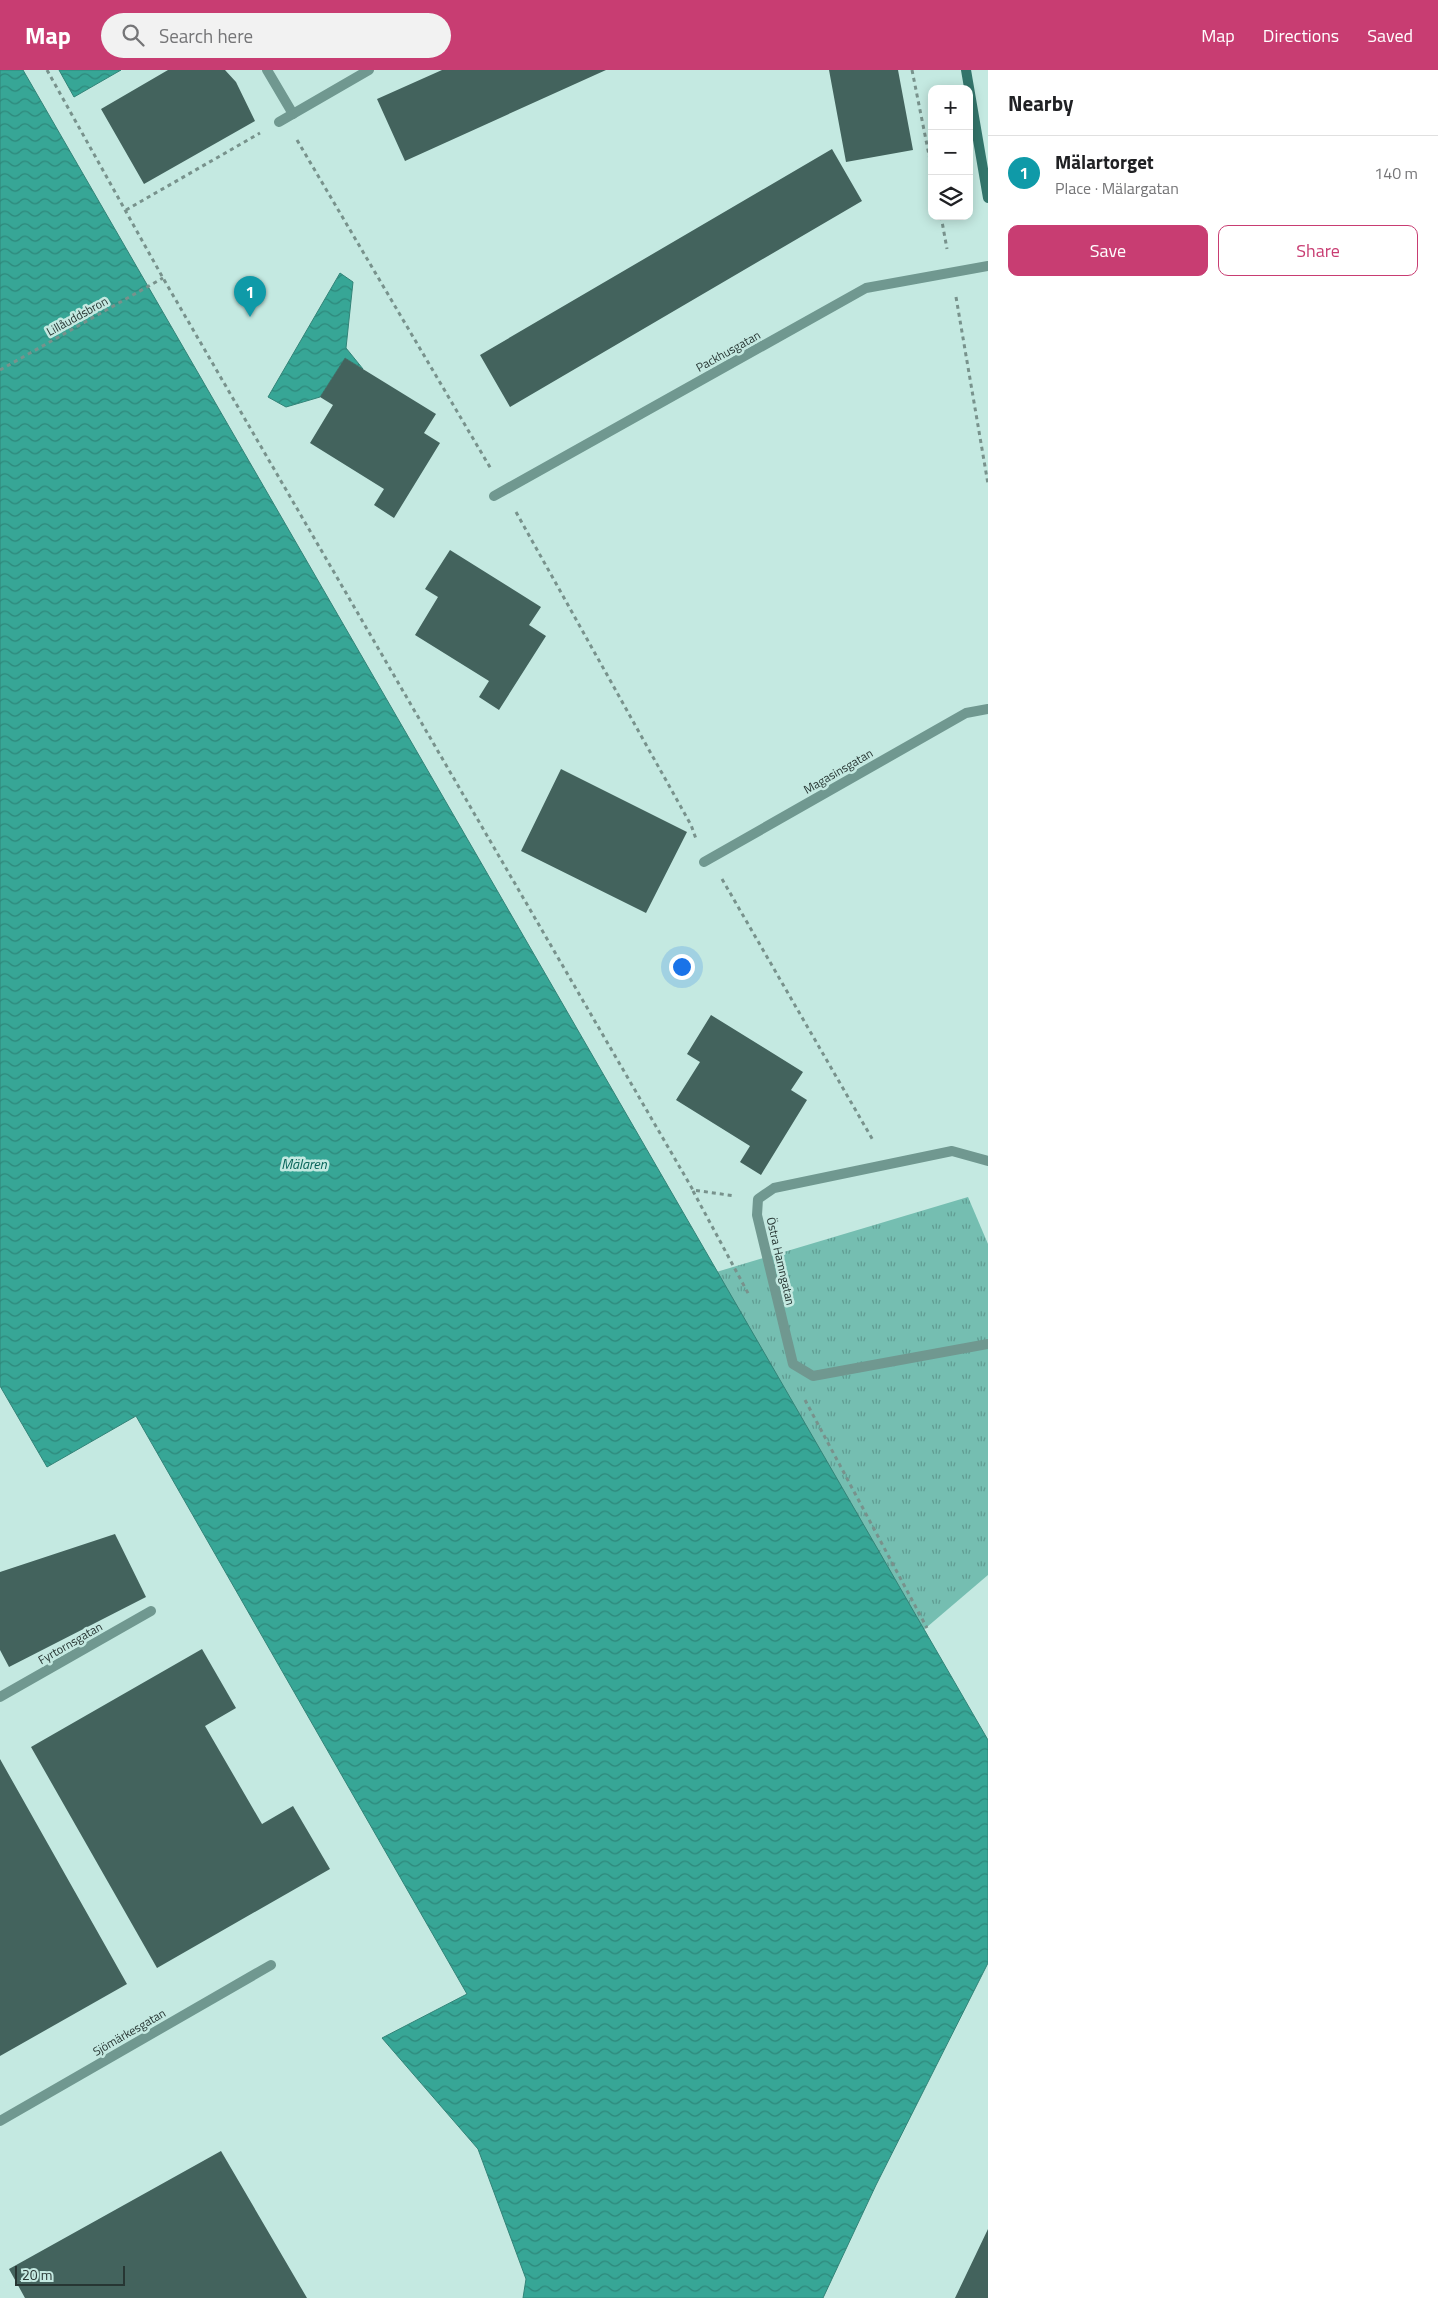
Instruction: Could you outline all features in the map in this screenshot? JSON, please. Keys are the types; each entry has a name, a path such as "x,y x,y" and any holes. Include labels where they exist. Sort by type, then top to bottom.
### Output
{"main road":[{"path":"966,70 988,198"}],"street":[{"path":"267,70 292,114"},
{"path":"279,122 369,70"},
{"name":"Packhusgatan","path":"494,496 866,288 988,266"},
{"name":"Magasinsgatan","path":"704,862 966,713 988,710"},
{"path":"758,1199 774,1188 952,1151 988,1161"},
{"name":"Östra Hamngatan","path":"758,1199 757,1216 793,1364 813,1376 988,1344"},
{"name":"Fyrtornsgatan","path":"0,1697 152,1611"},
{"name":"Sjömärkesgatan","path":"0,2121 271,1966"}],"path":[{"path":"47,70 163,278 693,1190 754,1304"},
{"path":"912,70 928,150"},
{"path":"126,210 279,122 291,130 496,479 494,496 519,514 691,825 704,862 726,882 887,1164"},
{"path":"942,220 988,484"},
{"name":"Lillåuddsbron","path":"0,370 163,278"},
{"path":"693,1190 758,1199"},
{"path":"801,1392 927,1628"}],"green space":[{"path":"968,1197 988,1244 988,1575 920,1633 713,1273"}],"water":[{"name":"Mälaren","path":"0,70 23,70 988,1740 988,1963 876,2185 823,2298 523,2298 526,2279 478,2149 382,2038 467,1994 136,1416 47,1467 0,1386"},
{"path":"59,70 121,70 74,97"},
{"path":"340,273 353,282 346,348 363,369 345,358 320,397 286,407 268,397"}],"building":[{"path":"168,70 225,70 236,82 255,121 144,184 101,109"},
{"path":"442,70 606,70 405,161 377,99"},
{"path":"829,70 898,70 913,150 846,162"},
{"path":"832,149 862,201 510,407 480,355"},
{"path":"345,358 436,414 424,433 440,443 394,518 374,505 384,489 310,443 333,405 320,397"},
{"path":"450,550 541,607 529,625 546,636 499,710 479,697 489,681 415,635 438,597 425,589"},
{"path":"561,769 687,832 646,913 521,851"},
{"path":"711,1015 803,1072 791,1090 807,1100 761,1175 740,1162 750,1146 676,1100 700,1062 687,1054"},
{"path":"115,1534 146,1597 9,1667 0,1650 0,1572"},
{"path":"202,1649 236,1708 205,1726 262,1824 293,1806 330,1869 157,1968 31,1747"},
{"path":"0,1759 127,1984 0,2056"},
{"path":"221,2151 307,2298 25,2298 9,2269"},
{"path":"988,2229 988,2298 955,2298"}],"place":[{"name":"Mälartorget","path":"250,317"}]}
